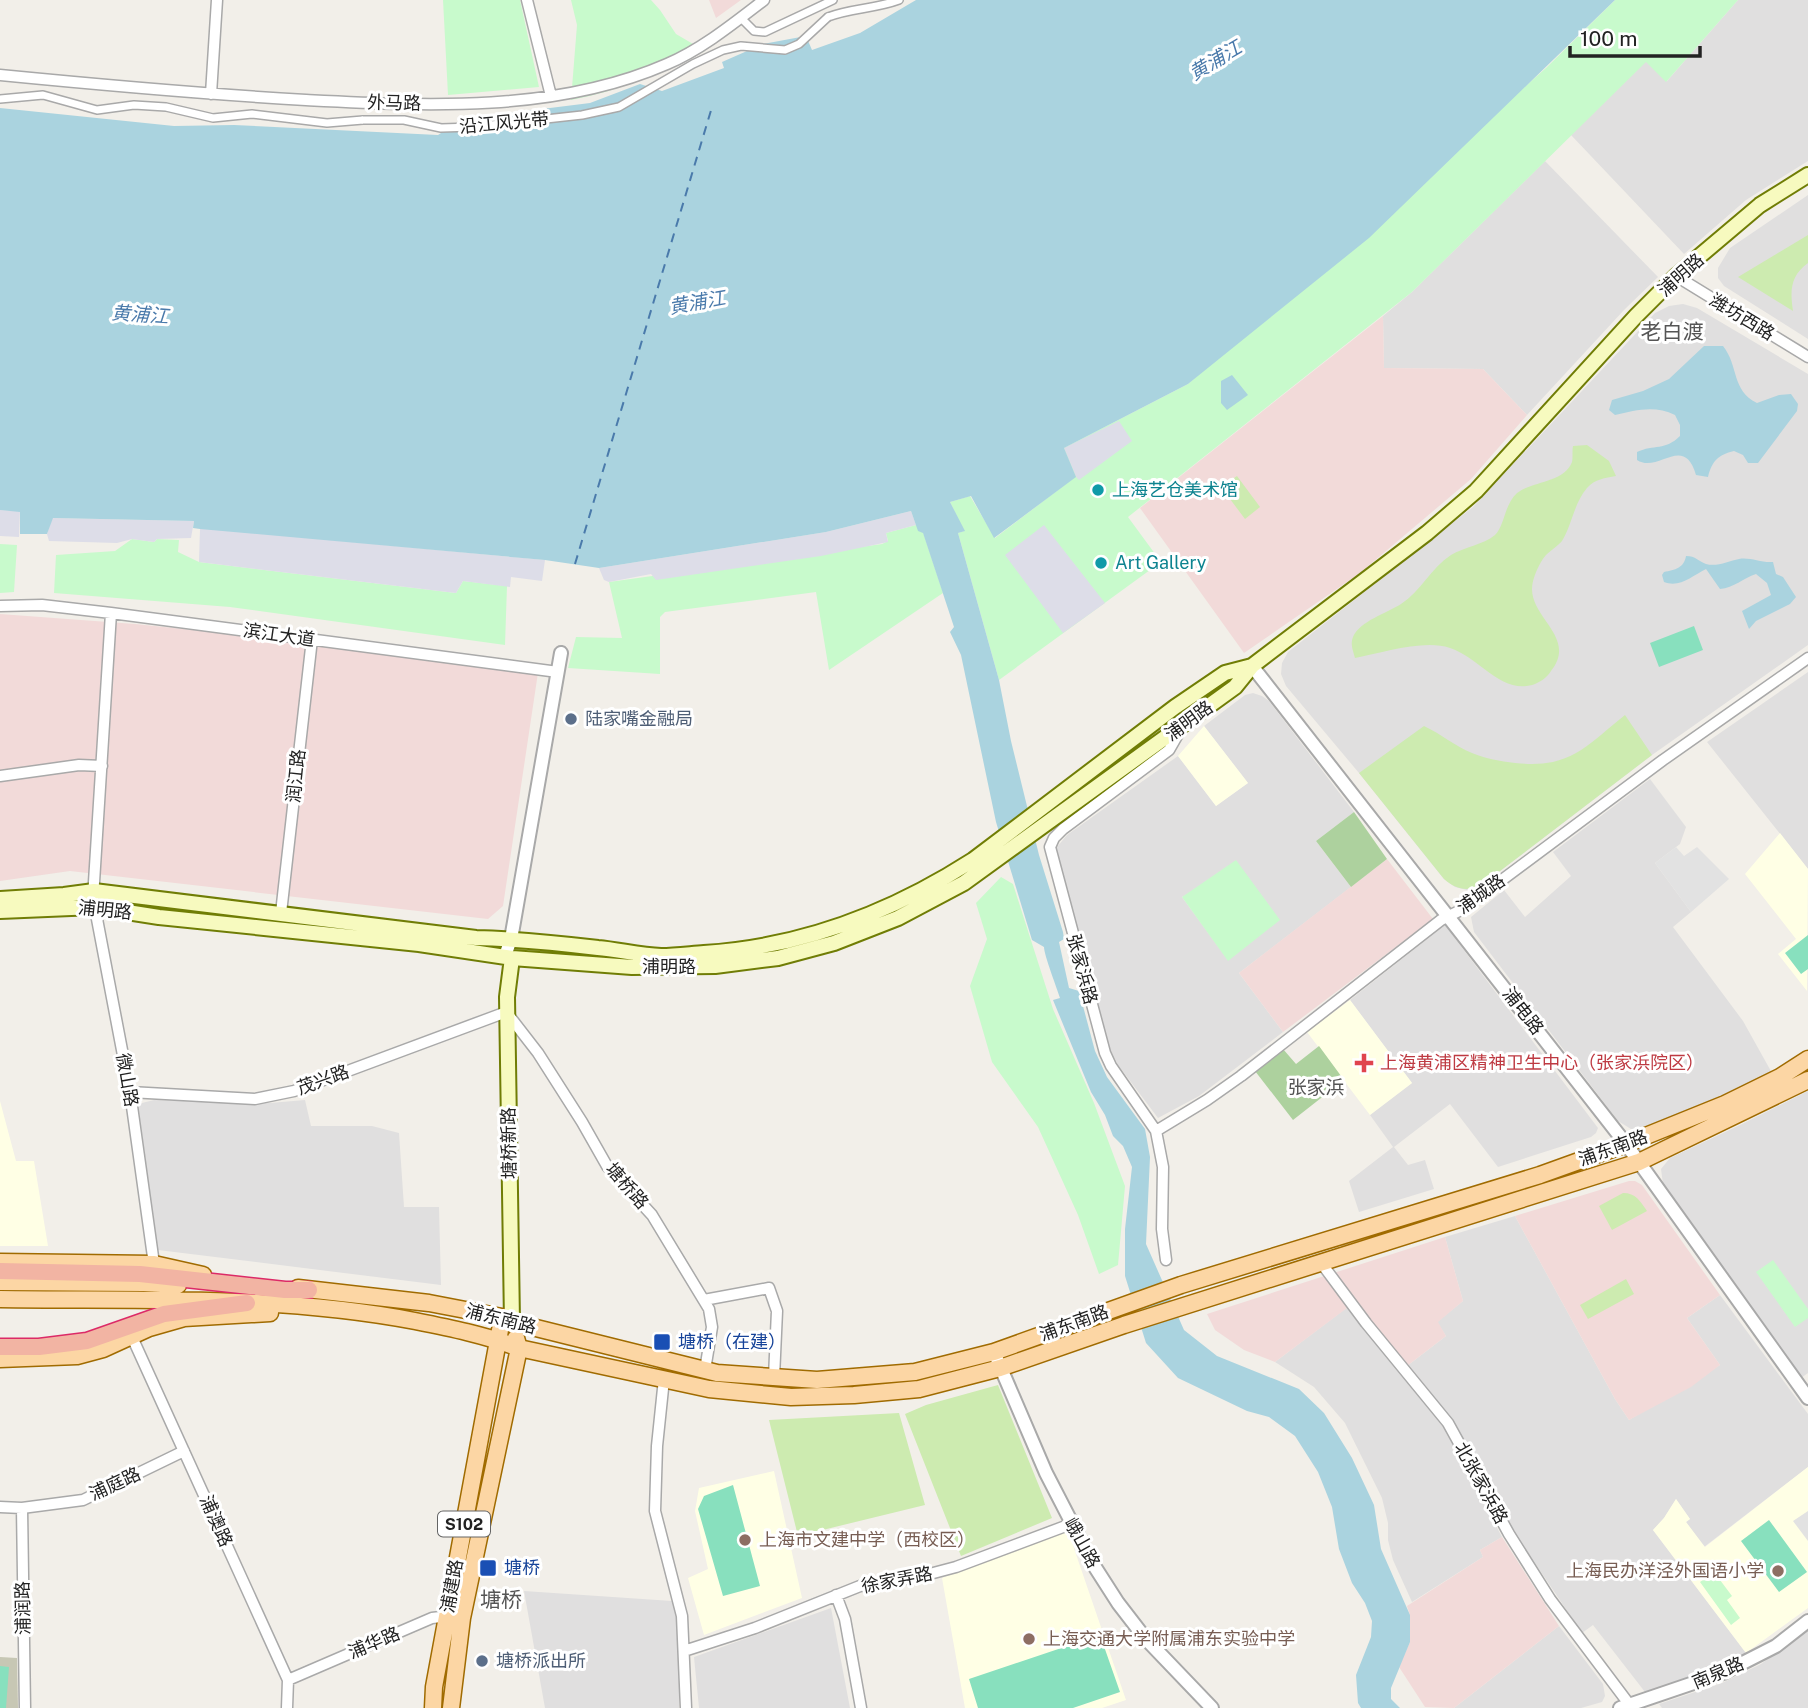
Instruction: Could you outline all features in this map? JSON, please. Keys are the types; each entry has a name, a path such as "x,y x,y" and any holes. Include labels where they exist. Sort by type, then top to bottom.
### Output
{"highway":[{"path":"0,1271 147,1269 285,1290 309,1290"},
{"path":"4,1351 87,1341 164,1314 247,1303"}],"main road":[{"name":"浦明路","path":"0,899 64,895 281,913 662,956 732,951 787,942 849,923 975,867 1060,815 1235,687 1252,666 1427,533 1476,491 1676,276 1760,205 1808,176"},
{"name":"浦明路","path":"0,911 94,899 159,917 405,942 508,957 632,967 715,966 778,958 834,943 898,918 964,883 975,867 1054,799 1225,673 1252,666"},
{"name":"塘桥新路","path":"499,1340 507,1320 504,1014 508,957"},
{"name":"浦东南路","path":"0,1282 144,1283 284,1293 309,1290 429,1303 718,1373 817,1380 915,1372 994,1352 1181,1285 1540,1175 1725,1104 1780,1077 1808,1059"},
{"name":"浦东南路","path":"0,1298 247,1303 371,1312 499,1340 519,1348 709,1389 791,1397 842,1396 919,1389 999,1368 1124,1325 1639,1162 1808,1080"},
{"path":"0,1262 147,1269"},
{"name":"浦东南路","path":"4,1351 77,1356 103,1349 149,1328 195,1317 338,1309"},
{"name":"塘桥新路","path":"507,1320 519,1348"},
{"name":"浦建路","path":"451,1708 454,1617 499,1340"},
{"name":"浦建路","path":"433,1708 434,1687 454,1617 519,1348"}],"street":[{"path":"211,94 218,0"},
{"path":"527,0 551,96"},
{"name":"外马路","path":"0,75 211,94 343,102 457,104 551,96 587,90 669,64 706,42 764,0"},
{"path":"741,18 754,31 765,32 834,0"},
{"name":"沿江风光带","path":"0,99 43,95 97,110 134,105 166,107 213,118 252,114 327,123 404,120 441,128 582,115 619,107 692,64 723,50 741,46 785,50 813,33 828,17 847,9 880,7 899,0"},
{"name":"潍坊西路","path":"1676,276 1808,357"},
{"name":"滨江大道","path":"0,606 42,605 111,613 558,672"},
{"name":"微山路","path":"111,613 94,899 130,1092 147,1269"},
{"name":"润江路","path":"281,913 312,639"},
{"name":"塘桥新路","path":"508,957 561,653"},
{"name":"浦城路","path":"1156,1131 1208,1100 1449,915 1463,909 1662,760 1808,659"},
{"name":"浦电路","path":"1252,666 1626,1144 1808,1398"},
{"name":"张家浜路","path":"1166,1260 1163,1167 1156,1131 1111,1066 1105,1052 1050,847 1063,829 1169,750 1183,725"},
{"path":"0,776 79,765 102,766"},
{"name":"茂兴路","path":"130,1092 255,1099 294,1091 504,1014"},
{"name":"塘桥路","path":"504,1014 538,1053 607,1166 652,1215 704,1300 709,1309 712,1327 705,1370"},
{"name":"北张家浜路","path":"1322,1264 1366,1323 1448,1423 1508,1534 1550,1599 1627,1707"},
{"path":"704,1300 768,1288 777,1311 774,1377"},
{"name":"浦澳路","path":"132,1337 288,1680 286,1708"},
{"name":"峨山路","path":"994,1352 1071,1524 1105,1583 1160,1655 1212,1708"},
{"path":"664,1379 657,1446 655,1511 681,1609 686,1708"},
{"name":"浦庭路","path":"0,1507 22,1508 83,1500 184,1451"},
{"name":"浦润路","path":"22,1508 25,1708"},
{"name":"徐家弄路","path":"684,1651 755,1628 866,1584 922,1576 956,1567 1071,1524"},
{"path":"836,1595 845,1619 861,1708"},
{"name":"浦华路","path":"288,1680 432,1618 454,1617"},
{"name":"南泉路","path":"1627,1707 1723,1673 1776,1646 1808,1621"}],"shaded area":[{"path":"709,0 741,0 716,18"},
{"path":"1738,0 1808,0 1808,161 1746,200 1684,254 1571,135 1646,61 1667,81"},
{"path":"1545,161 1658,277 1527,415 1483,369 1384,368 1383,316 1412,292"},
{"path":"1808,195 1808,339 1724,286 1718,278 1718,268 1730,248"},
{"path":"1683,304 1697,308 1808,374 1808,645 1652,755 1479,887 1467,890 1455,887 1444,879 1286,686 1281,674 1282,663 1288,652 1473,507 1655,313 1669,306"},
{"path":"1383,316 1384,368 1483,369 1527,415 1471,479 1360,573 1244,653 1140,508"},
{"path":"1119,421 1132,441 1079,480 1064,448"},
{"path":"0,510 20,511 19,537 0,536"},
{"path":"911,511 916,525 886,533 888,542 821,556 656,580 651,574 609,582 604,580 599,568 826,532"},
{"path":"52,518 194,521 191,538 157,539 154,542 132,539 117,543 49,541 47,534"},
{"path":"1044,525 1105,603 1063,633 1005,555"},
{"path":"200,529 545,560 542,581 511,577 510,587 463,581 456,593 199,562"},
{"path":"0,614 135,624 539,666 503,906 488,919 70,871 0,881"},
{"path":"1808,672 1808,869 1707,742"},
{"path":"1253,693 1269,701 1354,812 1316,841 1351,887 1239,973 1283,1032 1199,1096 1158,1118 1118,1065 1110,1049 1055,856 1057,847 1067,835 1178,756 1216,806 1248,783 1204,726 1245,695","holes":["1189,893 1228,960 1182,897"]},
{"path":"1204,726 1248,783 1216,806 1178,756"},
{"path":"1650,779 1686,827 1680,844 1655,863 1691,912 1673,927 1743,1021 1772,1073 1722,1098 1638,1129 1631,1129 1618,1121 1474,932 1471,917 1504,890 1525,917 1571,876 1553,852"},
{"path":"1780,833 1808,869 1807,991 1778,954 1796,939 1745,874"},
{"path":"1676,847 1684,856 1697,847 1729,879 1691,912 1655,863"},
{"path":"1387,859 1433,919 1283,1032 1239,973"},
{"path":"1445,925 1598,1128 1591,1137 1498,1167 1450,1104 1394,1147 1408,1165 1425,1160 1434,1189 1359,1212 1349,1181 1393,1147 1370,1115 1412,1083 1350,1000"},
{"name":"上海黄浦区精神卫生中心（张家浜院区）","path":"1350,1000 1412,1083 1370,1115 1307,1032"},
{"path":"1808,1091 1808,1373 1801,1378 1663,1184 1661,1169 1670,1158"},
{"path":"154,1100 270,1103 305,1100 311,1126 372,1126 399,1133 404,1207 439,1207 441,1285 158,1250 138,1104"},
{"path":"0,1101 16,1161 34,1161 48,1246 0,1246"},
{"path":"1629,1181 1642,1185 1720,1295 1687,1318 1720,1365 1691,1387 1629,1420 1515,1216"},
{"path":"1515,1216 1629,1420 1720,1365 1687,1318 1720,1295 1808,1414 1808,1467 1704,1547 1686,1522 1690,1519 1676,1499 1653,1530 1746,1653 1718,1667 1645,1692 1593,1625 1582,1633 1506,1520 1436,1402 1407,1366 1446,1336 1437,1322 1463,1301 1445,1237"},
{"path":"1445,1237 1463,1301 1438,1322 1446,1336 1407,1366 1355,1302 1275,1362 1244,1350 1215,1330 1207,1314"},
{"path":"1349,1306 1443,1426 1502,1537 1480,1550 1483,1557 1412,1602 1393,1560 1382,1498 1345,1423 1314,1387 1275,1362"},
{"path":"1808,1467 1808,1608 1746,1653 1653,1530 1676,1499 1690,1519 1686,1522 1705,1547"},
{"name":"上海市文建中学（西校区）","path":"774,1471 802,1598 704,1635 688,1578 708,1569 695,1511 699,1488"},
{"path":"1808,1511 1808,1541 1793,1521"},
{"name":"上海交通大学附属浦东实验中学","path":"1068,1531 1126,1700 1102,1708 965,1708 942,1578"},
{"path":"1502,1537 1559,1626 1454,1708 1425,1707 1399,1667 1410,1642 1410,1615 1407,1606 1483,1557 1480,1550"},
{"path":"524,1591 672,1601 676,1610 679,1653 679,1708 545,1708"},
{"path":"831,1608 850,1708 699,1708 694,1657"},
{"path":"1559,1626 1603,1684 1605,1696 1602,1702 1581,1708 1454,1708"},
{"path":"1808,1629 1808,1708 1662,1708 1659,1704 1722,1683 1761,1664"},
{"path":"0,1657 17,1658 18,1708 0,1708"}],"green space":[{"path":"443,0 520,0 539,87 448,95"},
{"path":"571,0 651,0 676,34 705,51 640,80 571,100 577,25"},
{"path":"1615,0 1738,0 1666,82 1646,62 1412,292 1128,517 1161,562 999,680 958,533 964,531 950,502 970,496 995,538 1075,477 1064,448 1188,384 1546,68"},
{"path":"1808,235 1808,263 1798,273 1793,284 1793,311 1738,277"},
{"path":"1587,445 1609,461 1616,476 1604,478 1587,488 1579,500 1562,541 1546,555 1535,576 1532,589 1534,600 1559,648 1558,659 1546,677 1535,684 1512,685 1461,653 1440,646 1403,648 1355,658 1352,640 1361,626 1408,599 1451,555 1495,535 1509,503 1517,493 1562,474 1572,462 1573,446"},
{"path":"1237,476 1260,507 1245,519 1221,487"},
{"path":"916,525 923,532 943,593 829,670 816,592 665,612 660,617 660,674 568,668 576,637 622,638 609,582 882,544 888,541 886,533"},
{"path":"132,539 154,542 157,539 179,540 178,552 199,562 456,593 463,581 507,586 505,645 230,607 54,593 56,555 115,551"},
{"path":"0,544 17,545 14,592 0,593"},
{"path":"1694,626 1703,650 1659,667 1650,643"},
{"path":"1625,715 1652,755 1479,887 1464,889 1444,879 1359,773 1424,726 1477,755 1534,764 1550,763 1576,753"},
{"path":"1354,812 1387,859 1351,887 1316,841"},
{"path":"1236,860 1280,920 1228,961 1182,897"},
{"path":"1001,877 1013,884 1053,1009 1094,1103 1125,1186 1118,1265 1099,1274 1078,1215 1038,1127 992,1062 970,986 987,939 976,903"},
{"path":"1808,935 1808,969 1801,974 1785,953"},
{"path":"1319,1046 1344,1080 1293,1120 1255,1071 1283,1049 1296,1064"},
{"path":"1623,1193 1634,1196 1647,1211 1612,1230 1599,1206"},
{"path":"1773,1260 1808,1309 1808,1318 1795,1327 1756,1272"},
{"path":"1626,1279 1634,1294 1588,1319 1580,1305"},
{"path":"998,1385 1052,1518 961,1556 905,1414 926,1405"},
{"path":"899,1413 925,1505 798,1536 769,1420"},
{"path":"733,1485 760,1586 723,1596 698,1509 704,1496"},
{"path":"1769,1520 1807,1572 1779,1592 1741,1541"},
{"path":"1714,1572 1732,1596 1727,1600 1740,1618 1731,1625 1700,1582"},
{"path":"1100,1635 1120,1692 1073,1708 978,1708 969,1679"},
{"path":"0,1666 9,1667 6,1708 0,1708"}],"water":[{"name":"黄浦江","path":"916,0 1615,0 1369,238 1188,384 1064,448 1076,477 994,538 971,496 950,502 965,531 958,533 999,680 1039,855 1063,932 1064,939 1059,942 1069,988 1079,991 1095,1051 1107,1077 1145,1129 1150,1157 1146,1244 1184,1330 1217,1356 1299,1389 1324,1413 1352,1458 1374,1505 1381,1549 1410,1615 1410,1642 1391,1688 1391,1699 1400,1708 1361,1708 1358,1703 1356,1675 1371,1637 1372,1621 1365,1603 1352,1583 1339,1549 1332,1507 1318,1472 1295,1436 1269,1417 1247,1411 1178,1378 1146,1343 1125,1276 1125,1229 1132,1167 1123,1146 1113,1136 1105,1115 1091,1092 1053,1000 1060,998 1044,947 1032,940 996,822 961,655 950,632 954,627 923,533 918,531 911,511 826,532 599,568 545,560 200,529 193,528 194,521 53,518 47,534 20,534 20,512 0,510 0,108 174,126 234,125 438,135 458,122 477,117 590,103 640,84 662,91 724,68 722,62 763,44 806,36 812,50 860,33"},
{"path":"1704,346 1723,346 1739,385 1749,398 1757,403 1779,395 1791,394 1798,404 1797,411 1758,463 1748,463 1743,455 1734,451 1716,460 1708,477 1696,475 1691,463 1678,455 1645,463 1637,460 1637,452 1675,441 1680,436 1680,425 1675,415 1660,410 1638,410 1615,415 1609,410 1612,400 1643,391 1669,379"},
{"path":"1232,375 1248,395 1227,410 1221,403 1221,381"},
{"path":"1686,556 1710,565 1739,559 1773,562 1776,574 1783,577 1796,597 1790,604 1756,621 1749,629 1742,611 1771,595 1767,583 1756,574 1720,589 1706,569 1681,582 1664,582 1664,572 1681,566"}],"ferry route":[{"path":"575,564 712,107"}],"place":[{"name":"上海艺仓美术馆","path":"1098,490"},
{"name":"Art Gallery","path":"1101,563"},
{"name":"陆家嘴金融局","path":"571,719"},
{"name":"上海黄浦区精神卫生中心（张家浜院区）","path":"1364,1063"},
{"name":"塘桥（在建）","path":"662,1342"},
{"name":"上海市文建中学（西校区）","path":"745,1540"},
{"name":"塘桥","path":"488,1568"},
{"name":"上海民办洋泾外国语小学","path":"1778,1571"},
{"name":"上海交通大学附属浦东实验中学","path":"1029,1639"},
{"name":"塘桥派出所","path":"482,1661"}],"district":[{"name":"老白渡","path":"1672,332"},
{"name":"张家浜","path":"1316,1087"},
{"name":"塘桥","path":"501,1600"}]}
